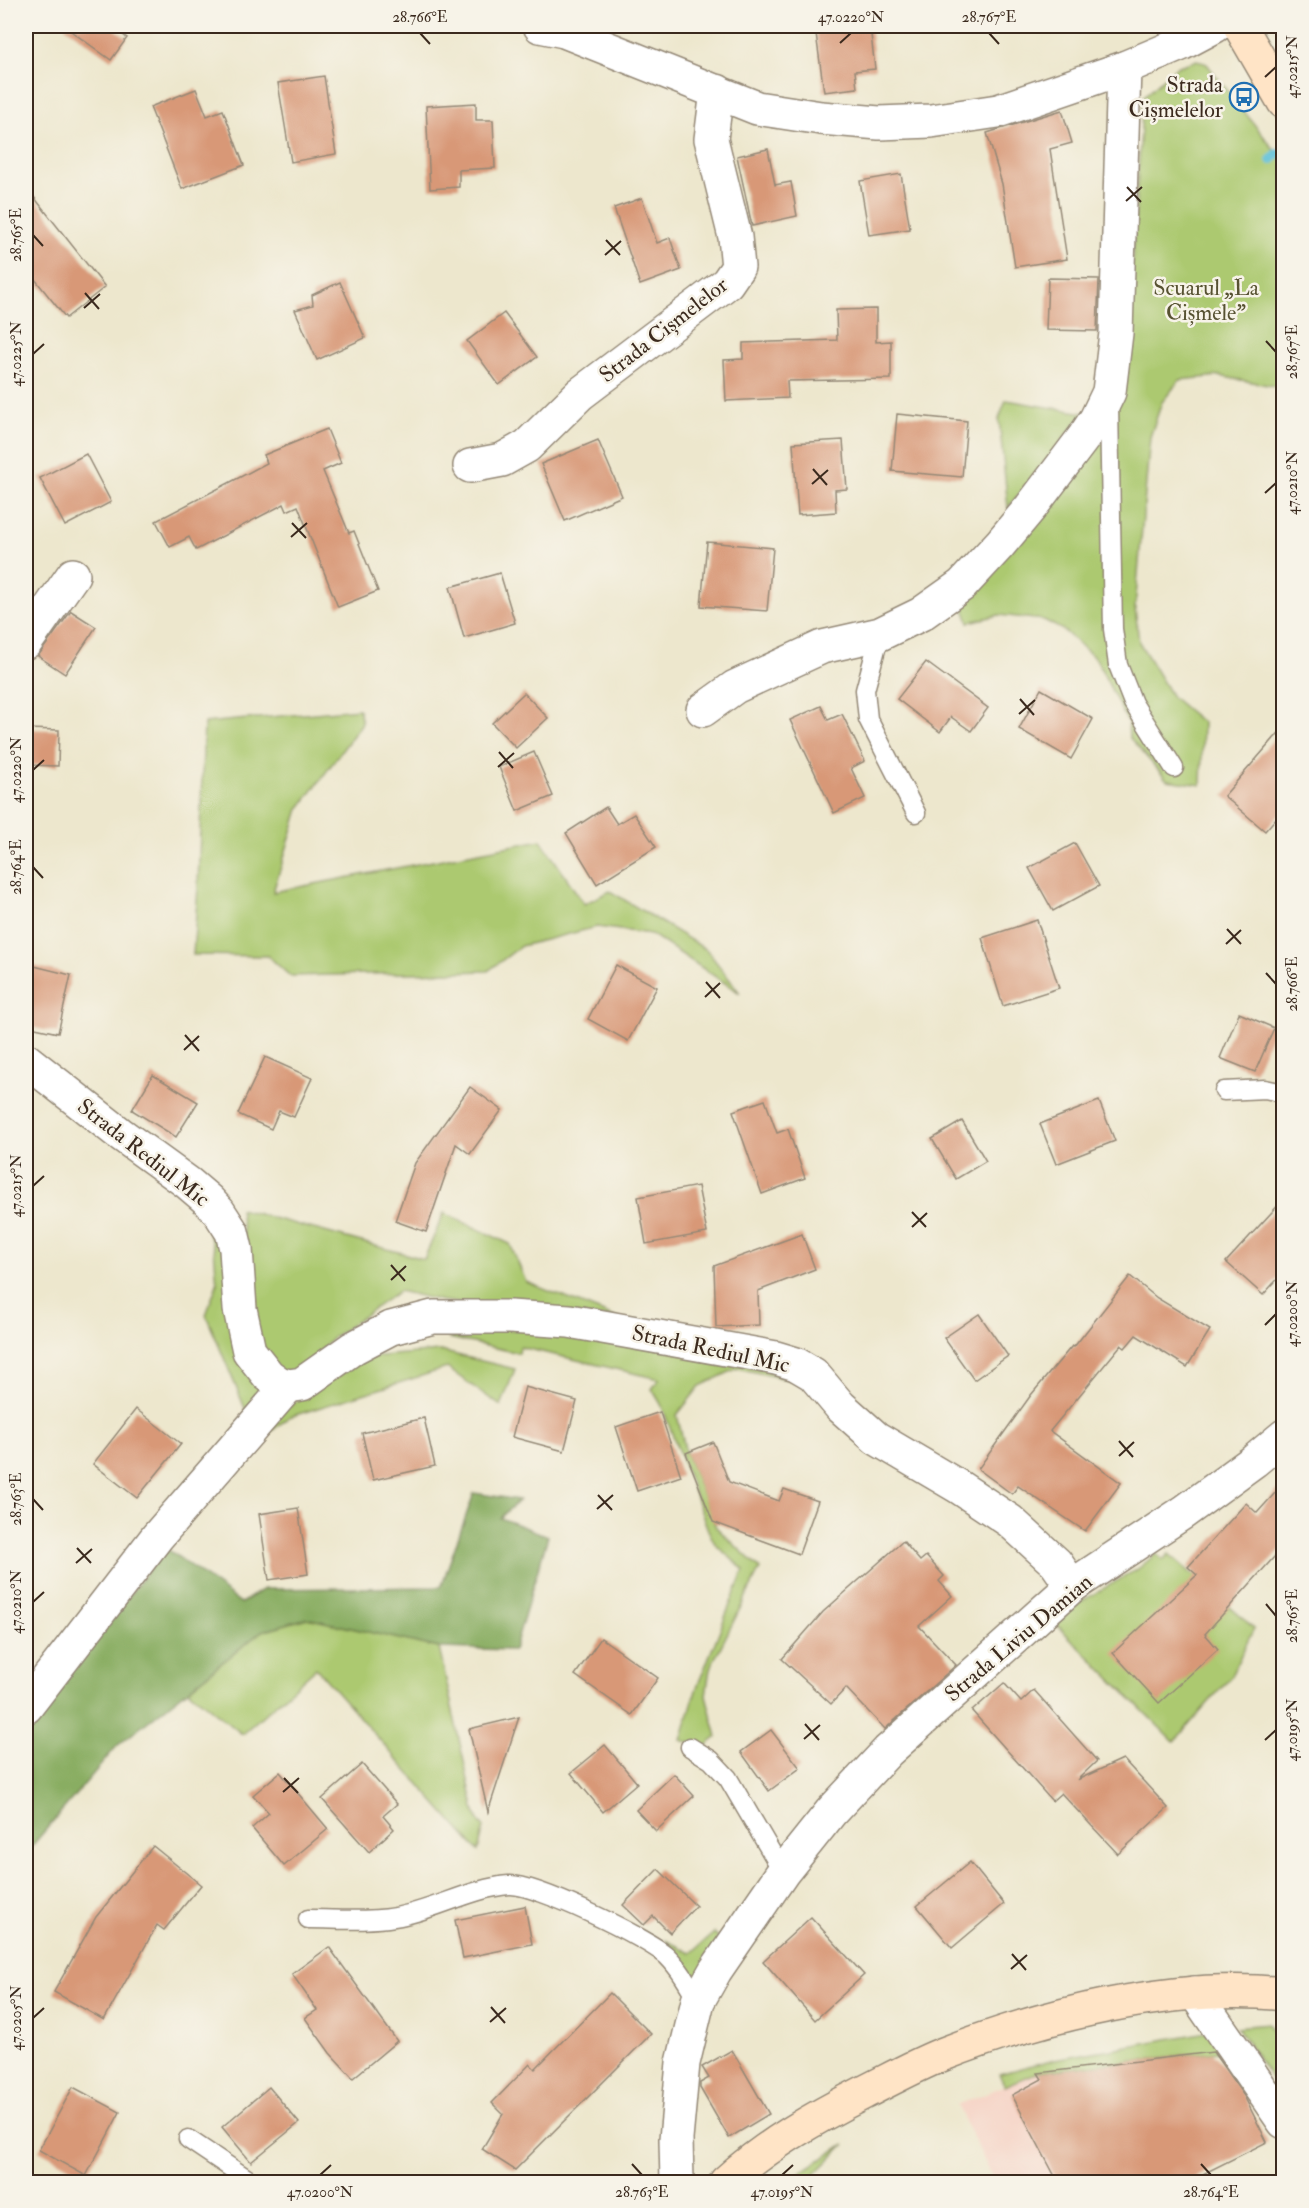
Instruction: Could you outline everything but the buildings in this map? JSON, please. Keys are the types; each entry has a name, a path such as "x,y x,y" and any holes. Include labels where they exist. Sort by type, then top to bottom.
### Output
{"street":[{"path":"540,26 564,31 757,108 821,118 879,123 932,122 998,111 1124,68 1215,26"},
{"path":"1240,26 1284,102"},
{"path":"703,710 735,687 822,647 880,634 921,614 962,585 1008,535 1068,460 1096,419 1109,392 1116,333 1124,68"},
{"name":"Strada Cișmelelor","path":"470,466 502,460 527,446 580,394 727,283 738,267 735,237 711,139 717,91"},
{"path":"26,642 73,575"},
{"name":"Strada Rediul Mic","path":"26,1060 119,1133 188,1183 219,1212 232,1232 236,1249 240,1309 249,1351 268,1375 279,1383 288,1386 303,1384 353,1348 392,1328 433,1317 510,1317 569,1321 776,1358 796,1364 813,1374 840,1406 876,1438 959,1487 1010,1521 1056,1563 1072,1586"},
{"name":"Strada Rediul Mic","path":"26,1707 158,1537 288,1386"},
{"name":"Strada Liviu Damian","path":"677,2182 676,2139 683,2063 699,2001 715,1971 783,1872 831,1812 888,1750 1072,1586 1184,1512 1282,1439"},
{"path":"726,2182 785,2136 835,2108 940,2056 1062,2016 1115,2004 1195,1993 1240,1991 1284,1994"},
{"path":"1195,1993 1284,2122"}],"lane":[{"path":"1109,392 1113,629 1118,665 1133,703 1174,768"},
{"path":"880,634 865,690 868,719 916,813"},
{"path":"1224,1091 1265,1089 1284,1093"},
{"path":"690,1747 711,1761 728,1778 783,1872"},
{"path":"308,1919 360,1920 395,1917 511,1885 540,1891 666,1955 682,1973 699,2001"},
{"path":"188,2139 252,2182"}],"shaded area":[{"path":"1038,2072 1095,2182 995,2182 957,2105"}],"green space":[{"name":"Scuarul „La Cișmele”","path":"1197,60 1207,64 1283,161 1284,388 1219,376 1180,380 1162,402 1150,437 1135,608 1139,642 1172,697 1203,723 1201,785 1167,780 1129,737 1128,723 1096,659 1063,630 1044,620 999,615 969,622 963,606 1102,432 1124,386 1143,97 1176,67"},
{"path":"1006,400 1084,413 1008,508 999,419"},
{"path":"359,709 362,723 299,809 273,892 541,840 584,904 610,891 707,950 740,993 651,934 597,927 521,946 488,971 290,976 268,956 193,955 204,723"},
{"path":"240,1209 424,1259 444,1213 510,1244 526,1282 619,1319 442,1301 399,1291 335,1336 297,1374 277,1370 258,1346"},
{"path":"202,1213 223,1237 265,1402 249,1418 206,1315 217,1284 214,1249"},
{"path":"537,1326 750,1363 790,1380 738,1368 700,1386 677,1415 686,1453 716,1527 760,1569 710,1668 706,1695 717,1737 703,1748 681,1740 697,1687 744,1570 715,1544 708,1530 661,1404 652,1389 659,1379 520,1347 519,1353 450,1338 482,1327"},
{"path":"440,1351 515,1369 501,1406 447,1368 289,1417 251,1448 287,1407 369,1357"},
{"path":"474,1493 519,1500 500,1518 548,1536 514,1650 439,1648 307,1618 262,1631 117,1746 26,1853 26,1727 166,1548 241,1603 264,1589 441,1587"},
{"path":"1156,1554 1163,1560 1169,1554 1254,1628 1230,1678 1174,1742 1056,1624 1085,1599 1138,1569"},
{"path":"307,1618 439,1648 475,1812 484,1827 478,1851 316,1668 242,1734 188,1690 262,1631"},
{"path":"714,1933 723,1942 698,1983 665,1940 691,1953"},
{"path":"1268,2024 1283,2046 1283,2096 1237,2027"},
{"path":"1212,2031 1228,2050 1038,2072 1005,2086 999,2074 1055,2059"},
{"path":"845,2144 807,2182 787,2182 793,2177"}],"waterway":[{"path":"1271,160 1277,154"}],"place":[{"name":"Strada Cișmelelor","path":"1244,97"}]}
